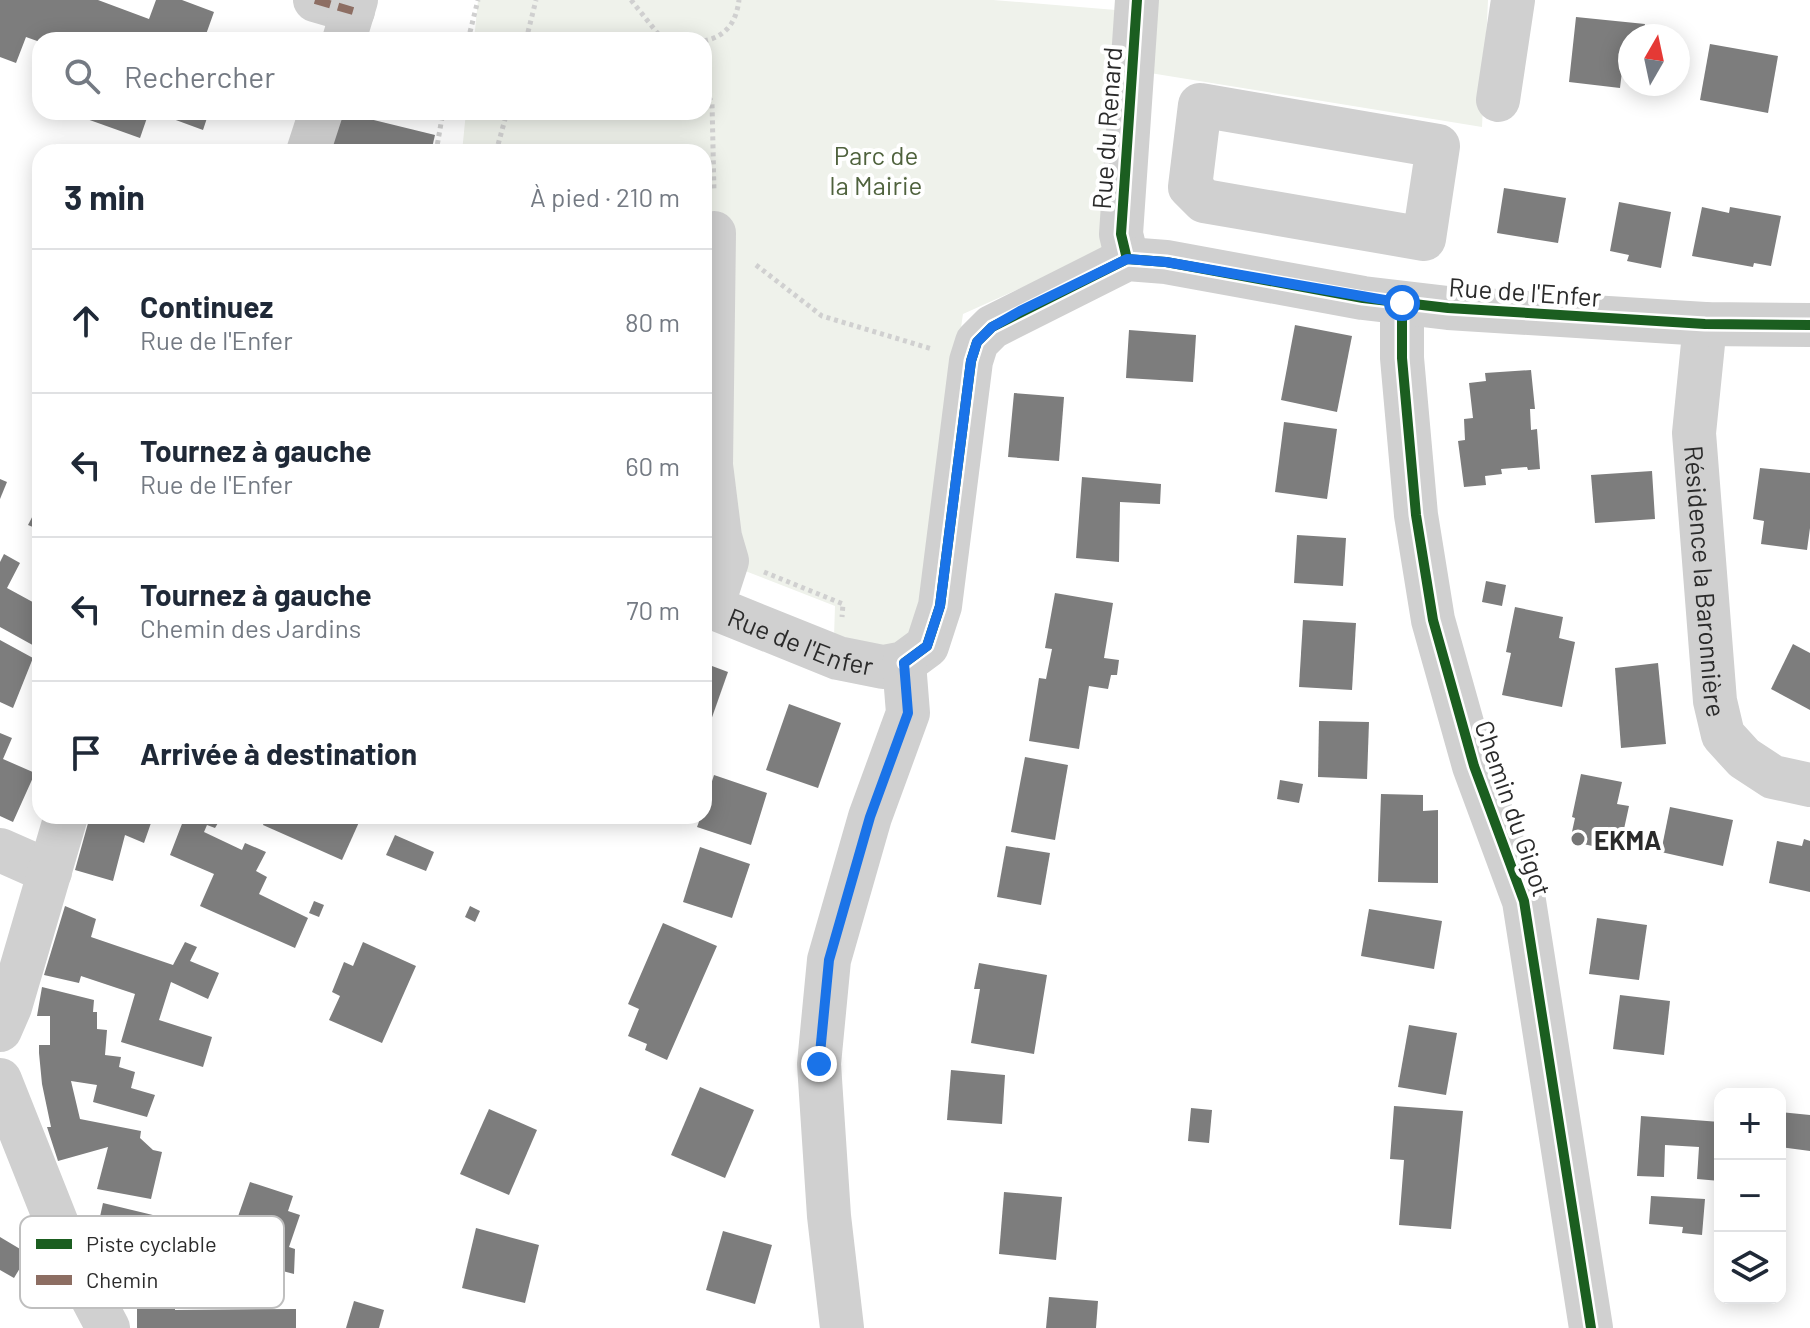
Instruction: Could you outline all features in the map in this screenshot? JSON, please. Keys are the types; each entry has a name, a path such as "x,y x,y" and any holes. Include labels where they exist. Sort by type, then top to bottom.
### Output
{"street":[{"name":"Rue du Renard","path":"1127,259 1121,234 1137,0"},
{"path":"1498,100 1513,0"},
{"path":"1200,105 1438,146 1424,239 1341,226 1204,201 1190,187 1200,105"},
{"path":"311,144 318,120"},
{"path":"1331,292 1341,226"},
{"path":"712,388 714,233"},
{"name":"Rue de l'Enfer","path":"712,607 838,658 883,667 904,663 927,646 940,606 971,361 977,342 992,327 1127,259 1166,262 1402,303 1705,324 1810,325"},
{"name":"Chemin du Gigot","path":"1402,303 1402,358 1416,515 1433,620 1474,766 1524,901 1591,1328"},
{"name":"Résidence la Baronnière","path":"1705,324 1694,433 1715,701 1723,735 1744,758 1773,777 1810,785"},
{"path":"712,472 727,561 712,596"},
{"path":"842,1328 829,1216 819,1064 829,960 870,817 908,713 904,663"},
{"path":"0,1030 10,1007 64,824"},
{"path":"0,850 50,872"},
{"path":"0,1080 54,1216"},
{"path":"97,1308 108,1328"}],"path":[{"path":"470,32 478,0"},
{"path":"528,32 536,0"},
{"path":"631,0 657,32"},
{"path":"712,38 728,31 737,14 739,0"},
{"path":"712,102 714,233 822,316 971,361"},
{"path":"437,144 442,120"},
{"path":"498,144 505,120"},
{"path":"725,556 843,604 838,658"}],"green space":[{"name":"Parc de la Mairie","path":"478,0 993,0 1128,11 1108,249 963,314 917,624 902,642 881,646 834,637 835,606 712,558 712,144 463,144 465,120 712,120 712,32 475,32"},
{"path":"1155,0 1488,0 1482,127 1150,73"}],"building":[{"path":"0,0 98,0 149,19 156,0 182,0 214,12 207,32 32,32 32,39 26,37 16,63 0,57"},
{"path":"1576,17 1645,24 1618,24 1618,88 1569,82"},
{"path":"1710,44 1778,56 1768,113 1700,100"},
{"path":"90,120 146,120 140,138"},
{"path":"176,120 206,120 203,130"},
{"path":"339,120 374,120 435,135 433,144 332,144"},
{"path":"1504,188 1566,198 1558,243 1497,233"},
{"path":"1619,202 1671,212 1661,268 1627,261 1629,255 1610,251"},
{"path":"1702,207 1729,213 1730,207 1781,216 1771,266 1754,263 1753,267 1692,256"},
{"path":"1295,325 1352,336 1337,412 1281,400"},
{"path":"1129,330 1196,335 1193,382 1126,378"},
{"path":"1531,370 1535,409 1530,409 1531,430 1537,429 1540,469 1501,469 1502,474 1485,476 1486,485 1464,487 1458,441 1465,440 1464,419 1473,418 1469,383 1486,381 1485,373"},
{"path":"1014,393 1064,397 1059,461 1008,457"},
{"path":"1284,422 1337,429 1327,499 1275,492"},
{"path":"1760,468 1810,473 1807,550 1761,544 1764,521 1753,519"},
{"path":"1652,471 1655,519 1595,523 1591,475"},
{"path":"1082,477 1161,484 1160,504 1120,502 1119,562 1076,558"},
{"path":"0,479 7,482 0,499"},
{"path":"1297,535 1346,538 1343,586 1294,583"},
{"path":"4,554 20,563 7,588 32,602 32,645 0,627 0,562"},
{"path":"1486,581 1506,585 1502,606 1482,602"},
{"path":"1055,593 1113,603 1104,658 1119,660 1117,675 1111,675 1108,689 1089,686 1079,749 1029,741 1039,678 1046,679 1052,649 1045,648"},
{"path":"1515,607 1563,617 1559,638 1575,642 1562,707 1502,695 1511,653 1506,652"},
{"path":"1303,620 1356,623 1352,690 1299,687"},
{"path":"0,640 32,657 13,708 0,702"},
{"path":"1793,644 1810,653 1810,710 1771,689"},
{"path":"1658,663 1666,744 1621,748 1615,668"},
{"path":"712,666 728,672 712,717"},
{"path":"789,704 841,723 818,788 766,770"},
{"path":"1319,721 1369,722 1367,779 1318,777"},
{"path":"0,733 12,738 3,759 32,772 32,780 13,822 0,816"},
{"path":"1025,757 1068,765 1055,840 1011,832"},
{"path":"1581,774 1622,782 1617,804 1629,806 1619,852 1570,841"},
{"path":"714,775 767,793 751,845 697,827 698,824 712,824"},
{"path":"1280,780 1303,784 1299,803 1277,799"},
{"path":"1381,794 1423,795 1423,811 1438,810 1438,883 1378,882"},
{"path":"1670,807 1733,820 1723,866 1661,852"},
{"path":"88,824 151,824 144,843 125,835 113,881 75,870"},
{"path":"182,824 217,824 215,828 207,825 204,832 242,850 245,843 266,852 256,871 267,877 259,894 308,918 295,948 200,906 214,874 170,855"},
{"path":"263,824 358,824 342,860"},
{"path":"395,835 434,852 426,871 386,855"},
{"path":"1804,839 1810,841 1810,892 1769,883 1777,841 1802,846"},
{"path":"1006,846 1050,853 1041,905 997,897"},
{"path":"700,847 750,864 732,918 683,902"},
{"path":"314,901 324,905 319,917 309,913"},
{"path":"65,906 96,919 91,937 173,965 185,942 197,947 190,961 219,973 208,999 171,982 159,1020 212,1037 203,1067 121,1042 135,994 81,976 79,983 44,975"},
{"path":"470,906 480,911 475,922 465,917"},
{"path":"1369,909 1442,921 1434,969 1361,956"},
{"path":"1597,918 1647,925 1639,980 1589,974"},
{"path":"663,923 717,946 667,1060 645,1050 647,1044 628,1036 639,1009 628,1004"},
{"path":"363,942 416,966 382,1043 329,1020 340,996 332,992 344,962 353,966"},
{"path":"979,963 1047,975 1034,1054 971,1043 980,989 974,989"},
{"path":"42,987 94,1000 97,1029 107,1030 105,1055 121,1057 119,1067 135,1072 131,1088 155,1095 147,1117 93,1102 97,1085 71,1081 80,1119 141,1131 140,1138 153,1150 162,1152 151,1199 97,1189 108,1147 58,1161 47,1127 51,1127 39,1053 39,1045 50,1045 50,1016 37,1016"},
{"path":"1620,995 1670,1001 1664,1055 1613,1049"},
{"path":"1409,1025 1457,1033 1446,1095 1398,1087"},
{"path":"951,1070 1005,1075 1002,1124 947,1120"},
{"path":"700,1087 754,1110 725,1178 671,1155"},
{"path":"1394,1106 1463,1111 1451,1229 1399,1225 1404,1160 1390,1159"},
{"path":"1191,1108 1212,1110 1209,1143 1188,1141"},
{"path":"489,1109 537,1130 509,1195 460,1174"},
{"path":"1786,1113 1810,1115 1810,1151 1786,1148"},
{"path":"1641,1116 1714,1122 1714,1180 1697,1179 1699,1147 1665,1145 1664,1177 1637,1176"},
{"path":"250,1182 293,1196 288,1211 300,1215 289,1247 295,1249 294,1274 284,1271 284,1216 238,1216"},
{"path":"1004,1192 1062,1197 1056,1260 999,1254"},
{"path":"1651,1196 1705,1199 1702,1235 1682,1233 1683,1227 1649,1224"},
{"path":"103,1203 157,1216 100,1216"},
{"path":"476,1228 539,1245 525,1303 462,1288"},
{"path":"723,1231 772,1245 755,1304 706,1290"},
{"path":"0,1237 20,1249 20,1268 14,1278 0,1270"},
{"path":"1049,1297 1098,1301 1096,1328 1046,1328"},
{"path":"354,1301 384,1310 379,1328 346,1328"},
{"path":"137,1308 296,1309 296,1328 137,1328"}],"marked path":[{"path":"315,0 353,11"}],"cycle path":[{"path":"1127,259 1121,234 1137,0"},
{"path":"904,663 927,646 940,606 971,361 977,342 992,327 1127,259 1166,262 1363,298 1448,308 1705,324 1810,325"},
{"path":"1402,303 1402,358 1416,515 1433,620 1474,766 1524,901 1591,1328"}],"place":[{"name":"EKMA","path":"1578,839"}],"route":[{"path":"819,1064 829,960 870,817 908,713 904,663 927,646 940,606 971,361 977,342 992,327 1020,311 1127,259 1166,262 1402,303"}]}
